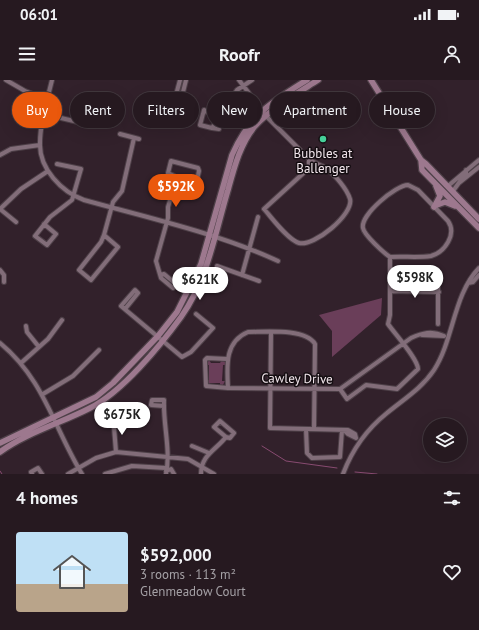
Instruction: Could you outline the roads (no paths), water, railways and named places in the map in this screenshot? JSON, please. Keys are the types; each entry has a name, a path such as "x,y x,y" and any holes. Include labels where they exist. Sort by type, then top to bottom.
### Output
{"main road":[{"path":"262,111 283,95 307,80"},
{"path":"0,443 86,403 105,391 158,336 177,312 190,290 211,237 237,158 248,136 266,116 284,100 318,80"},
{"path":"371,80 421,160 479,219"},
{"path":"0,452 20,440 91,408 108,396 163,341 182,316 198,288 207,266 211,237 232,155 239,139 247,128"},
{"path":"421,160 422,170 479,228"},
{"path":"435,206 440,196 436,184"},
{"path":"435,206 445,202 459,208"}],"street":[{"path":"6,80 28,92"},
{"path":"50,92 52,80"},
{"path":"180,80 176,95 178,98 182,96 186,80"},
{"path":"239,80 248,92"},
{"path":"236,92 252,80"},
{"path":"207,112 204,110 200,125 207,127"},
{"path":"262,111 309,159 316,165 328,170 341,184 350,199 350,206 342,217 318,239 305,244 292,240 264,209 309,168 309,159"},
{"path":"42,128 40,145 48,171 56,182 74,197 249,248 278,261"},
{"path":"212,128 219,129"},
{"path":"120,134 140,139"},
{"path":"104,235 118,246 91,280 79,270 101,242 104,235 115,199 122,190 134,138"},
{"path":"0,155 11,149 40,145"},
{"path":"448,186 479,160"},
{"path":"161,275 156,258 166,223 172,190 174,176 168,173 171,161 198,168 199,171 194,193 192,194 172,190"},
{"path":"44,224 56,234 47,245 35,236 44,224 58,210 69,203 74,197 81,169 57,164"},
{"path":"458,183 479,167"},
{"path":"453,191 466,173 466,170"},
{"path":"16,222 0,209 21,189 48,171"},
{"path":"340,389 347,399 366,385 398,388 417,371 418,367 404,344 388,324 390,257 363,230 363,223 369,212 397,188 406,185 418,190 435,206 451,226 452,233 448,241 433,255 390,257"},
{"path":"242,275 258,217"},
{"path":"217,266 259,281"},
{"path":"343,474 358,439 418,389 441,358 450,337 470,277 479,268"},
{"path":"0,270 4,275 4,282"},
{"path":"438,274 438,324"},
{"path":"468,283 473,282 479,276"},
{"path":"124,309 138,293 136,290 134,290 121,306 124,309 158,336 182,357 191,352 213,328 196,314"},
{"path":"390,291 439,292"},
{"path":"20,363 55,331 62,320"},
{"path":"26,326 27,332 39,347"},
{"path":"271,332 270,428 344,430 346,433 358,439"},
{"path":"228,388 227,359 231,346 244,333 299,333 314,342 314,429"},
{"name":"Cawley Drive","path":"227,359 207,358 204,363 206,386 228,388 340,389 411,338 422,335 450,337"},
{"path":"0,343 20,363 43,394 82,474"},
{"path":"43,394 77,373 99,350"},
{"path":"164,406 167,457 166,471"},
{"path":"116,452 114,427 118,413"},
{"path":"201,474 202,466 209,453 226,437 230,438 234,433 220,421 214,427 226,437"},
{"path":"306,429 306,453 312,458 340,457 344,430"},
{"path":"192,446 209,453"},
{"path":"68,474 102,455 116,452 188,459 214,474"},
{"path":"105,474 113,473 132,466 166,471 171,470 174,474"},
{"path":"32,474 31,472 38,468 42,474"}],"waterway":[{"path":"262,446 286,461 337,468"},
{"path":"355,472 377,474"}],"place":[{"name":"Bubbles at Ballenger","path":"323,139"}]}
